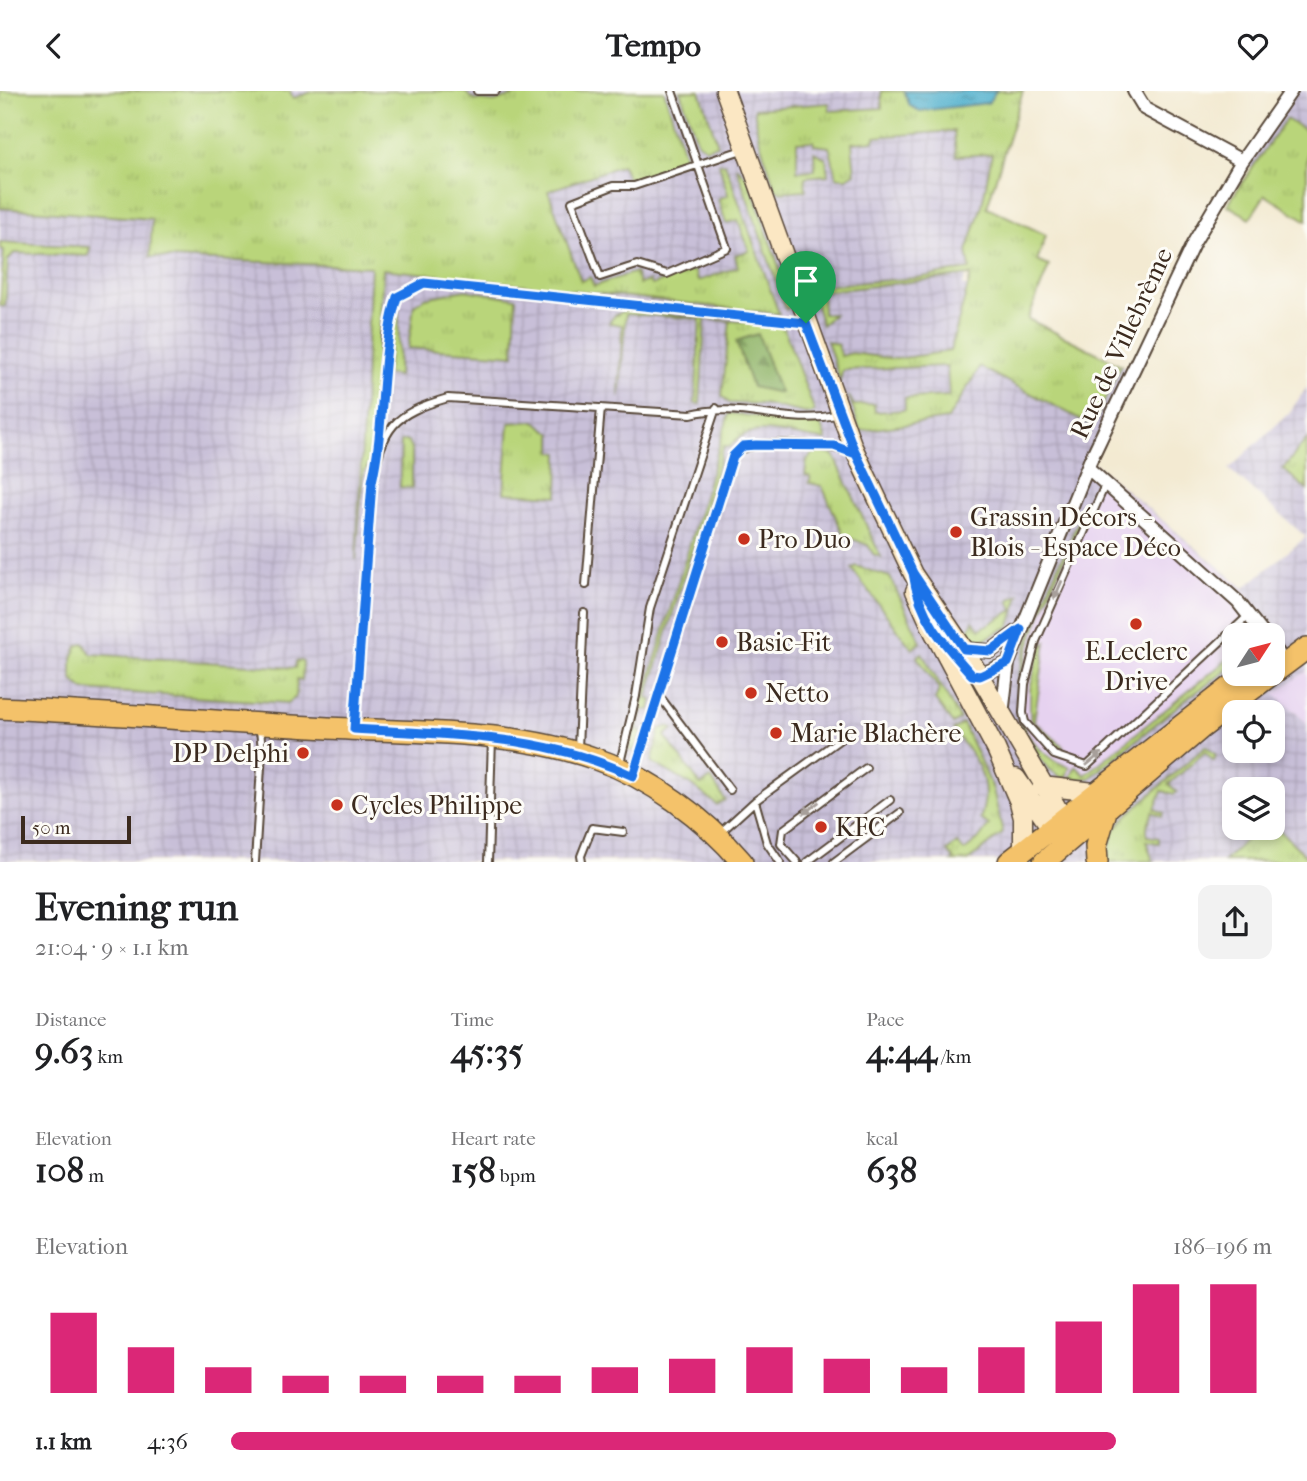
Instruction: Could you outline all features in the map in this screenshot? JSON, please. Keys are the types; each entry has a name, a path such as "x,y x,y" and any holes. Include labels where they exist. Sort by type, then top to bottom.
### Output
{"main road":[{"path":"1285,651 1307,633"},
{"path":"1285,656 1307,648"},
{"path":"1016,856 1231,686"},
{"path":"1059,852 1211,721 1247,686"},
{"path":"0,708 493,737 578,753 625,773 666,795 717,836 741,862"},
{"path":"1097,862 1096,846 1106,811"},
{"path":"1057,823 1059,852"},
{"path":"1016,856 1059,852 1085,862"}],"street":[{"path":"725,91 806,323 856,454 913,573 964,649 996,749 1023,818 1016,856"},
{"path":"1134,91 1145,109 1242,161"},
{"name":"Rue de Villebrème","path":"1002,717 1008,663 1088,468 1193,244 1242,161 1290,91"},
{"path":"1088,468 1255,623"},
{"path":"913,573 916,594 933,631 1002,717 1042,786 1057,823"},
{"path":"973,678 991,651 1021,629"},
{"path":"964,649 991,651"},
{"path":"973,678 1008,663"},
{"path":"996,749 1057,823"},
{"path":"1042,786 1094,792"}],"lane":[{"path":"477,91 496,91"},
{"path":"672,91 698,165 727,248 667,274 637,265 600,277 572,202 613,186 634,186 698,165 745,149"},
{"path":"354,729 372,482 378,453 386,336 397,297 424,283 806,323"},
{"path":"378,453 391,425 417,407 448,398 691,415 716,408 810,420 840,414"},
{"path":"586,585 601,408"},
{"path":"625,773 650,608 716,408"},
{"path":"625,773 658,694 737,450 756,445 834,446 856,454"},
{"path":"1105,483 1036,641 1025,684 1025,722 1054,755 1064,761 1087,766 1249,615"},
{"path":"578,753 583,613"},
{"path":"658,694 730,790"},
{"path":"255,862 262,751 259,724"},
{"path":"488,862 493,737"},
{"path":"717,836 755,801 842,737"},
{"path":"797,862 781,843 783,830 866,768"},
{"path":"807,862 890,800"},
{"path":"755,801 767,843 779,862"},
{"path":"834,862 900,813"},
{"path":"582,862 581,856 592,828 623,832"}],"shaded area":[{"path":"0,91 1023,91 963,285 1132,371 1091,461 1244,588 1306,537 1229,469 1289,413 1307,387 1307,671 1285,686 1285,623 1272,623 1243,589 1102,472 1029,639 1018,681 1020,726 1057,775 1069,780 1090,778 1180,704 1222,674 1222,686 1284,686 1274,693 1282,700 1222,700 1222,763 1285,763 1285,703 1307,723 1307,861 0,861"},
{"path":"1291,91 1307,91 1307,206 1242,161"},
{"path":"1102,472 1243,589 1272,623 1222,623 1222,674 1180,704 1090,778 1069,780 1047,768 1017,714 1018,681 1029,639"},
{"path":"1307,671 1307,723 1285,700 1274,693"}],"green space":[{"path":"0,91 290,91 293,98 315,91 464,91 474,100 495,102 526,91 664,91 685,156 682,162 629,181 622,165 548,191 581,281 590,277 594,286 635,272 639,284 649,281 651,285 694,270 698,281 738,267 735,255 749,251 738,220 726,223 718,199 728,195 719,164 725,163 779,314 383,269 372,460 363,475 356,560 371,267 150,257 152,219 0,208"},
{"path":"680,91 700,91 718,145 706,148 698,143"},
{"path":"881,91 1023,91 987,207 1046,235 1037,261 1049,266 1028,319 1121,365 1093,426 980,367 948,419 860,431 849,396 854,405 874,404 875,412 905,410 905,398 949,396 947,366 843,370 840,381 827,341 838,345 841,356 852,353 896,359 950,351 971,275 822,292 823,314 834,314 822,325 810,287 916,278 970,269 967,251 982,205 992,154 956,156 954,131 875,137 874,141 852,143 855,173 847,178 837,178 829,147 814,145 813,141 797,142 797,171 815,170 814,152 826,158 828,175 805,177 806,190 781,192 775,188 758,136 754,109 829,103 830,111 882,108"},
{"path":"1286,119 1307,131 1307,221 1265,195 1250,218 1227,205"},
{"path":"736,166 748,178 792,304 786,310"},
{"path":"0,242 90,247 88,256 14,253 8,260 5,306 0,306 4,250 0,249"},
{"path":"465,290 516,298 514,355 408,348 414,305 425,298"},
{"path":"625,310 783,326 815,412 809,414 763,404 729,403 722,396 730,321 705,319 700,404 695,403 700,319 626,314 619,397 622,325 609,323 614,316"},
{"path":"395,312 399,312 398,376 386,374"},
{"path":"758,334 780,393 752,387 736,341"},
{"path":"729,413 821,425 826,440 761,431 739,438 730,447 724,446 647,698 652,700 650,710 643,710 637,729 643,732 633,752 628,750"},
{"path":"535,421 552,434 552,452 559,453 558,496 504,493 509,423"},
{"path":"1307,439 1307,490 1283,469"},
{"path":"401,441 408,441 412,452 412,488 400,487"},
{"path":"819,452 834,455 881,557 873,554 868,545 844,536 822,486 809,483 811,477 805,475 807,460 812,454"},
{"path":"1083,510 1087,511 1031,641 1019,693 1022,724 1032,740 1046,754 1070,767 1065,779 1044,763 1021,727 1017,712 1018,687 1030,636"},
{"path":"856,566 890,577 921,642 912,649 852,569"},
{"path":"1019,595 1010,626 983,640 970,639 967,633 973,621 980,629 1013,610 1009,600"},
{"path":"1046,642 1034,721 1064,747 1059,750 1030,719 1030,689 1040,646"},
{"path":"84,643 91,654 295,668 296,661 303,661 302,680 297,679 296,697 288,703 84,690 72,680 72,658 77,646"},
{"path":"922,653 960,719 953,724 935,700 939,689 917,657"},
{"path":"1222,664 1222,674 1180,704 1090,778 1069,780 1076,766 1085,775"},
{"path":"963,723 993,789 1003,833 968,861 952,861 954,859 947,851 957,843 964,851 978,840 989,825 980,819 985,793 980,771 953,730"},
{"path":"669,726 673,729 665,736 701,785 711,778 725,800 717,805 693,786 652,762 660,729"},
{"path":"1206,746 1216,755 1214,761 1205,752 1169,784 1177,792 1174,794 1162,791 1155,809 1164,813 1162,816 1153,812 1147,826 1147,836 1159,838 1159,843 1146,841 1153,861 1106,862 1113,832 1126,816"},
{"path":"1285,836 1307,857 1307,861 1224,861 1246,840 1285,840"}],"water":[{"path":"904,91 996,91 988,103 920,111 910,106"}],"place":[{"name":"Grassin Décors - Blois - Espace Déco","path":"956,532"},
{"name":"Pro Duo","path":"744,539"},
{"name":"E.Leclerc Drive","path":"1136,624"},
{"name":"Basic-Fit","path":"722,642"},
{"name":"Netto","path":"751,693"},
{"name":"Marie Blachère","path":"776,733"},
{"name":"DP Delphi","path":"303,753"},
{"name":"Cycles Philippe","path":"337,805"},
{"name":"KFC","path":"821,827"}],"route":[{"path":"806,323 424,283 397,297 386,336 378,453 372,482 354,729 511,739 598,759 633,776 733,456 743,446 834,446 856,454 913,573 964,649 991,651 1021,629 1008,663 980,676 972,675 933,631 916,594 913,573 853,447 806,323"}]}
